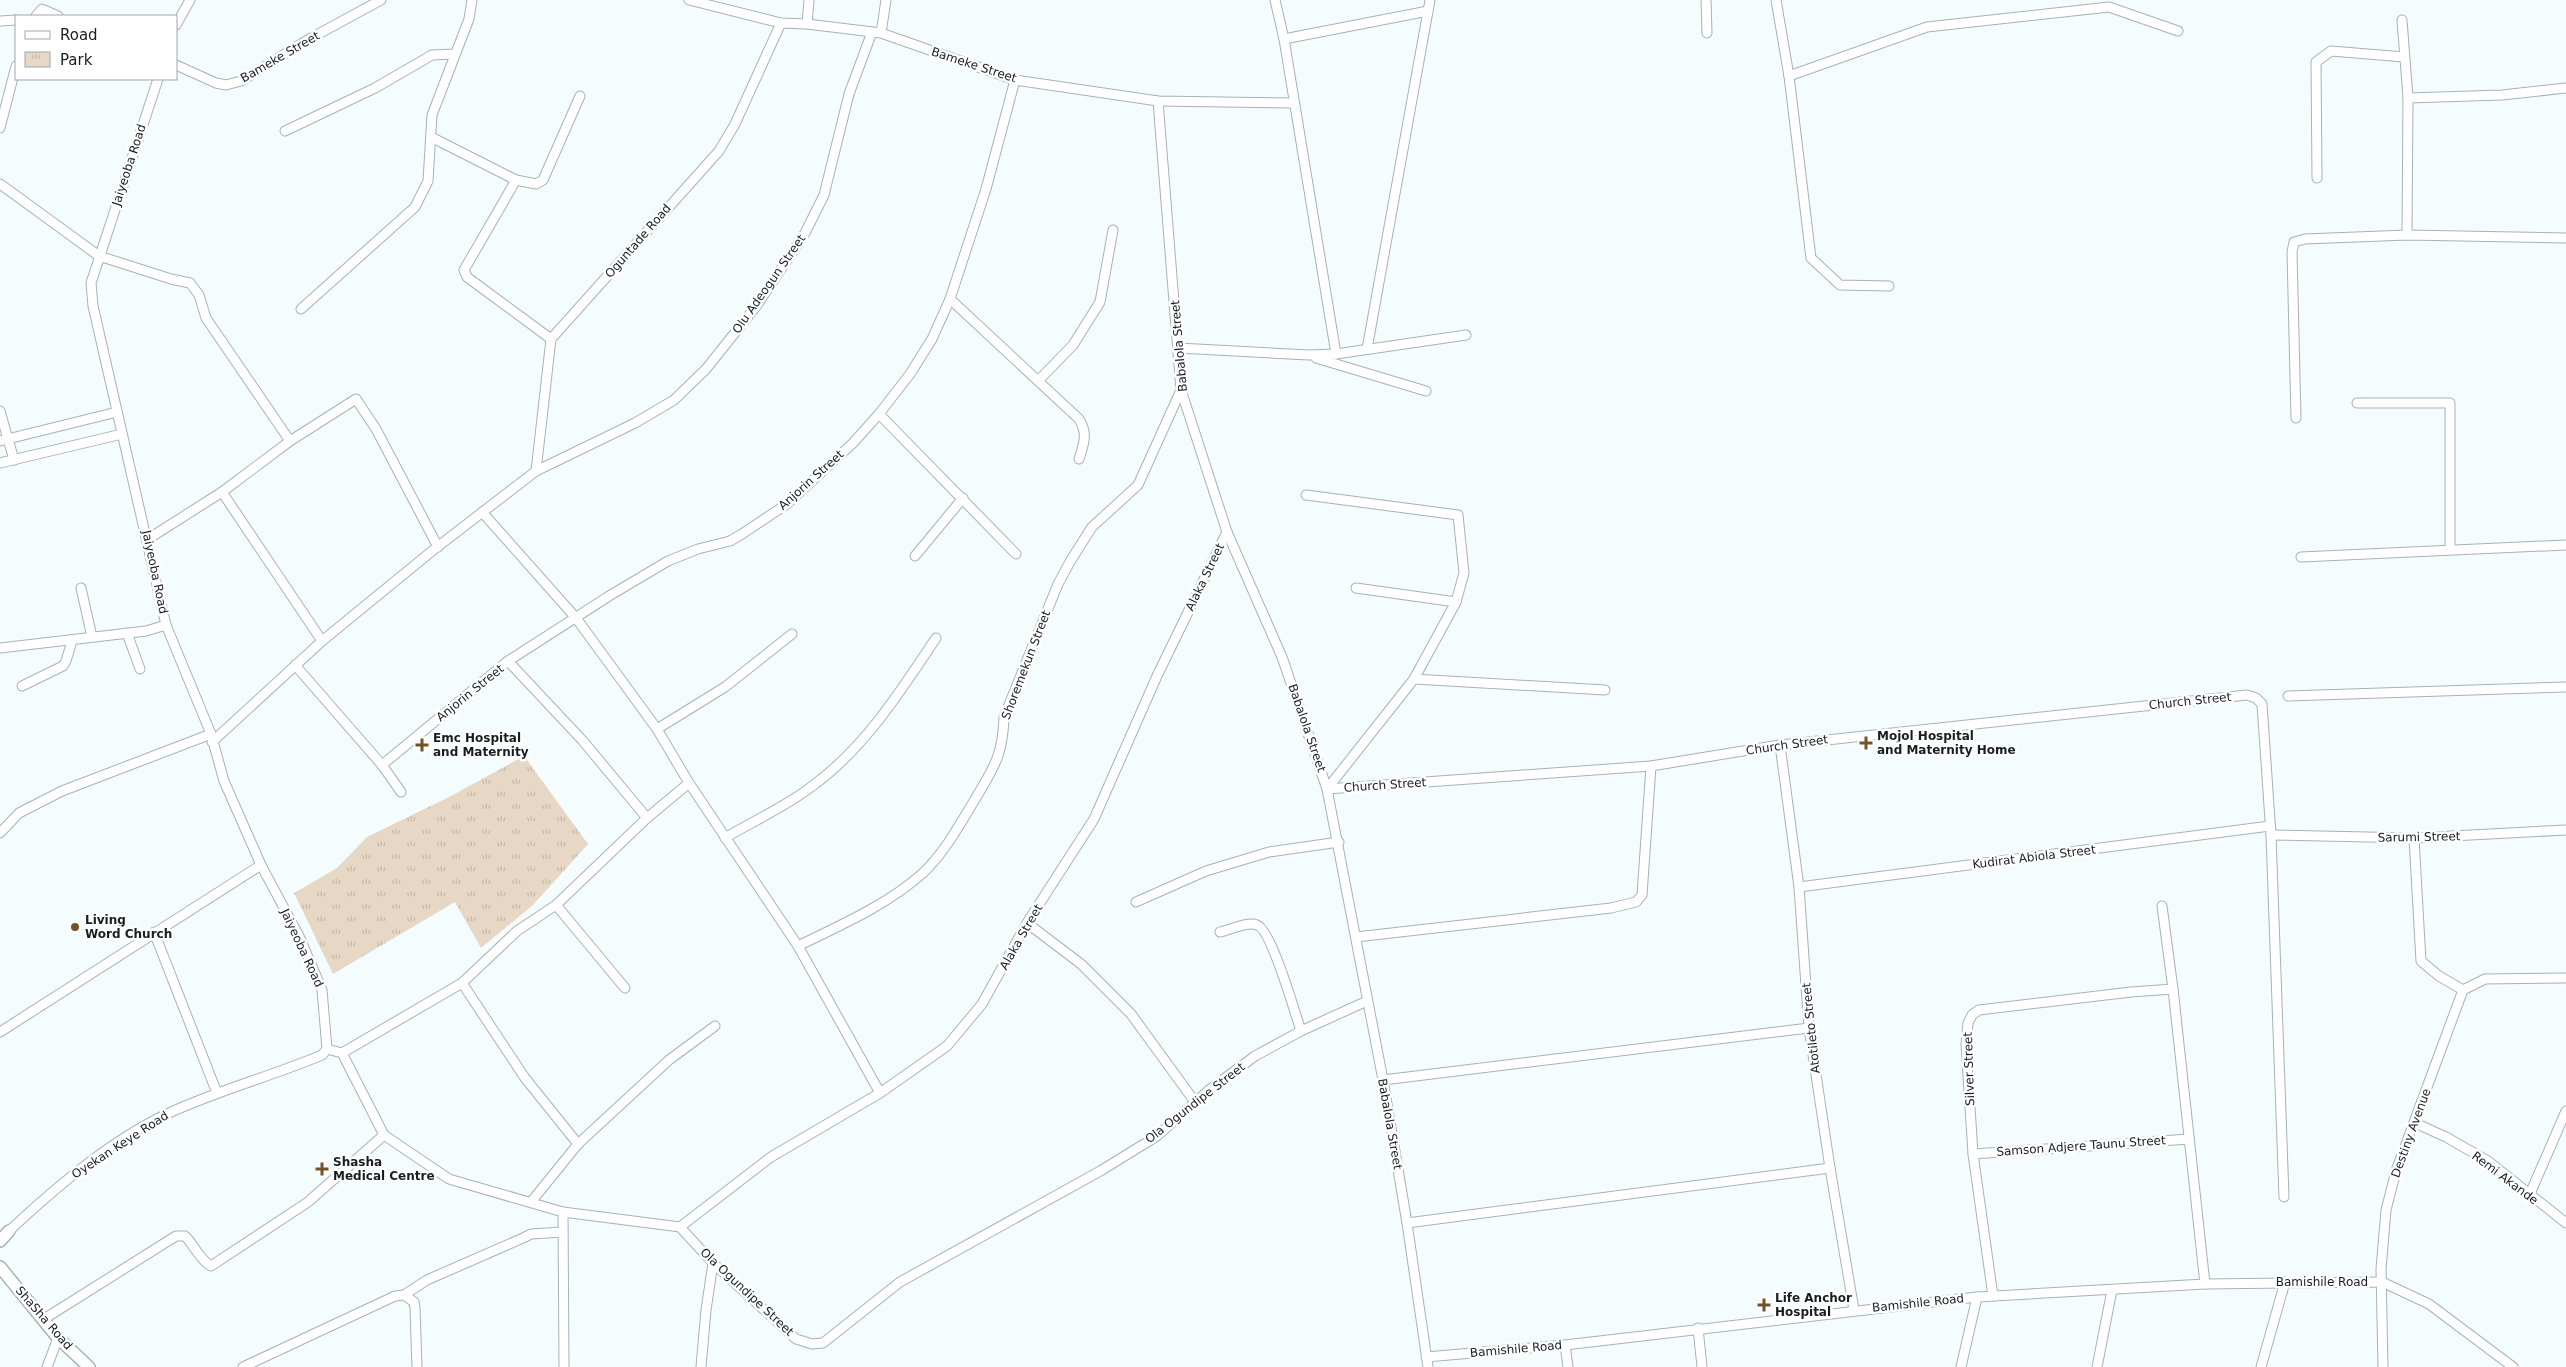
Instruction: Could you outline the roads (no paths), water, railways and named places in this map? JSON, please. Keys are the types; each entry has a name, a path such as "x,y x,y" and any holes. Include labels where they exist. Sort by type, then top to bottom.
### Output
{"street":[{"path":"178,21 190,0"},
{"name":"Bameke Street","path":"178,66 216,83 226,84 241,81 311,38 381,0"},
{"path":"301,309 415,207 428,181 432,115 469,20 472,0"},
{"name":"Bameke Street","path":"689,0 781,23 807,24 876,33 1015,80 1158,101 1294,103"},
{"path":"807,24 809,0"},
{"name":"Olu Adeogun Street","path":"212,738 322,641 536,471 635,423 674,400 706,369 757,305 805,233 824,195 849,94 876,33 886,0"},
{"path":"1275,0 1284,39 1336,354"},
{"path":"1367,349 1430,0"},
{"path":"1706,0 1707,33"},
{"path":"1776,0 1789,76 1810,258 1840,285 1889,286"},
{"path":"37,15 44,4 57,15"},
{"path":"1789,76 1927,27 2109,4 2178,31"},
{"path":"1284,39 1428,11"},
{"path":"0,21 15,20"},
{"path":"2402,20 2408,98 2406,235"},
{"name":"Oguntade Road","path":"551,339 719,151 735,124 781,23"},
{"path":"2317,178 2316,62 2331,51 2404,57"},
{"path":"285,131 376,88 432,55 455,54"},
{"path":"0,128 15,70"},
{"name":"Jaiyeoba Road","path":"158,80 91,283 93,306 166,624 212,738 224,781 260,864 299,936 322,990 327,1049"},
{"name":"Anjorin Street","path":"382,765 508,662 609,596 668,561 698,549 730,541 780,509 852,443 879,414 910,374 932,338 950,299 986,190 1015,80"},
{"path":"2408,98 2502,95 2566,88"},
{"path":"431,137 516,180 536,184 543,180 580,96"},
{"name":"Babalola Street","path":"1158,101 1181,390 1227,532 1282,657 1327,789 1383,1080 1407,1223 1428,1367"},
{"path":"516,180 464,270 467,278 551,339 536,471"},
{"path":"0,184 99,256 171,279 190,283 199,295 206,318 290,441"},
{"path":"1039,380 1073,345 1100,302 1113,230"},
{"path":"2296,418 2292,252 2294,242 2305,239 2406,235 2566,238"},
{"path":"950,299 1079,419 1085,428 1085,441 1079,459"},
{"path":"1178,348 1309,355 1336,354 1466,335"},
{"path":"1309,355 1426,391"},
{"name":"Shoremekun Street","path":"798,946 875,907 923,872 951,840 997,762 1003,741 1004,717 1058,584 1092,527 1138,485 1181,390"},
{"path":"148,539 222,492 290,441 356,399 376,429 438,547"},
{"path":"2357,403 2450,403 2450,548"},
{"path":"0,411 3,440 14,460"},
{"path":"3,440 117,412"},
{"path":"879,414 1016,554"},
{"path":"0,463 122,434"},
{"path":"222,492 322,641"},
{"path":"1306,495 1458,515 1464,573 1456,602 1414,679 1327,789"},
{"path":"915,556 963,498"},
{"path":"482,512 576,618 657,729 689,784 798,946 880,1093"},
{"name":"Alaka Street","path":"680,1227 771,1157 880,1093 947,1046 982,1004 1027,923 1094,819 1157,676 1227,532"},
{"path":"2301,557 2450,548 2566,544"},
{"path":"81,588 92,638"},
{"path":"1356,588 1456,602"},
{"path":"0,648 146,631 166,624"},
{"path":"127,633 140,669"},
{"path":"657,729 724,687 792,634"},
{"path":"725,838 811,788 850,755 910,678 936,638"},
{"path":"22,686 63,666 72,641"},
{"path":"508,662 583,741 647,818"},
{"path":"294,665 382,765 401,792"},
{"path":"1414,679 1605,690"},
{"path":"2288,696 2566,687"},
{"name":"Church Street","path":"1327,789 1651,766 1780,745 2247,695 2256,698 2262,704 2270,831"},
{"path":"0,832 19,813 62,791 212,738"},
{"name":"Atotileto Street","path":"1780,745 1799,887 1809,1028 1854,1310"},
{"path":"1356,937 1611,908 1636,902 1642,895 1651,766"},
{"path":"327,1049 342,1053 462,984 517,931 556,904 647,818 689,784"},
{"name":"Sarumi Street","path":"2270,831 2414,838 2566,830"},
{"path":"2270,831 2284,1197"},
{"name":"Kudirat Abiola Street","path":"1799,887 2270,831"},
{"path":"2414,838 2421,961 2438,976 2463,990 2485,979 2566,978"},
{"path":"1136,902 1224,865 1268,852 1338,842"},
{"path":"0,1032 260,864"},
{"path":"556,904 625,988"},
{"path":"2162,906 2173,989 2205,1284"},
{"path":"1027,923 1081,964 1131,1014 1195,1102"},
{"path":"1220,932 1255,924 1262,927 1274,951 1301,1030"},
{"path":"154,932 217,1092"},
{"path":"462,984 525,1078 578,1144"},
{"name":"Silver Street","path":"1993,1296 1973,1154 1966,1044 1968,1023 1972,1015 1979,1010 2131,992 2173,989"},
{"name":"Destiny Avenue","path":"2383,1367 2382,1282 2386,1210 2396,1171 2415,1124 2463,990"},
{"name":"Ola Ogundipe Street","path":"680,1227 713,1263 796,1339 812,1344 823,1343 900,1282 1102,1170 1157,1136 1195,1102 1255,1056 1301,1030 1367,1001"},
{"path":"531,1202 578,1144 669,1060 715,1026"},
{"path":"1383,1080 1809,1028"},
{"name":"Oyekan Keye Road","path":"9,1231 54,1188 167,1114 217,1092 300,1064 322,1055 327,1049"},
{"path":"342,1053 384,1135 449,1179 563,1212 680,1227"},
{"path":"2529,1196 2566,1111"},
{"name":"Remi Akande","path":"2415,1124 2446,1136 2488,1161 2529,1196 2566,1223"},
{"path":"44,1319 176,1236 185,1236 195,1247 202,1261 211,1266 308,1202 384,1135"},
{"name":"Samson Adjere Taunu Street","path":"1973,1154 2145,1140 2189,1139"},
{"path":"1407,1223 1830,1168"},
{"path":"563,1212 564,1367"},
{"path":"0,1241 9,1231"},
{"path":"243,1367 395,1296 404,1295 427,1280 531,1234 563,1232"},
{"path":"701,1367 706,1310 713,1263"},
{"name":"ShaSha Road","path":"0,1266 58,1338 90,1367"},
{"path":"2261,1367 2285,1282"},
{"path":"2382,1282 2429,1304 2513,1367"},
{"name":"Bamishile Road","path":"1426,1357 1565,1345 1977,1297 2205,1284 2382,1282"},
{"path":"2097,1367 2112,1290"},
{"path":"404,1295 414,1302 417,1367"},
{"path":"1961,1367 1977,1297"},
{"path":"1698,1328 1702,1367"},
{"path":"47,1367 58,1338"},
{"path":"1565,1345 1568,1367"}],"place":[{"name":"Mojol Hospital and Maternity Home","path":"1866,743"},
{"name":"Emc Hospital and Maternity","path":"422,745"},
{"name":"Living Word Church","path":"75,927"},
{"name":"Shasha Medical Centre","path":"322,1169"},
{"name":"Life Anchor Hospital","path":"1764,1305"}]}
